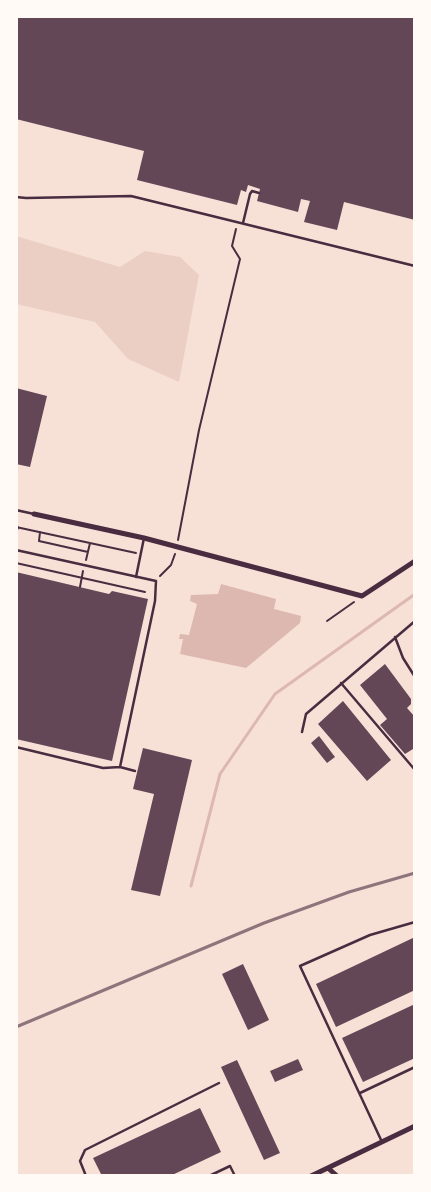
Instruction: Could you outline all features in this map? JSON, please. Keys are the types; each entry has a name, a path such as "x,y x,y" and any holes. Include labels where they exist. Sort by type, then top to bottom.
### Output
{"street":[{"path":"34,514 144,538 362,596 415,561"},
{"path":"311,1176 415,1126"},
{"path":"328,1168 337,1176"}],"lane":[{"path":"243,223 250,194 252,191 259,193"},
{"path":"16,197 131,196 415,266"},
{"path":"16,510 34,514"},
{"path":"136,577 144,538"},
{"path":"16,550 156,581 155,601 120,767"},
{"path":"302,732 306,714 415,621"},
{"path":"395,637 403,658 415,676"},
{"path":"341,683 415,770"},
{"path":"16,747 103,768 120,767 135,771"},
{"path":"382,1142 300,966 370,935 415,922"},
{"path":"360,1093 415,1067"},
{"path":"86,1176 80,1161 85,1150 219,1083"},
{"path":"209,1176 230,1166 235,1176"}],"path":[{"path":"160,576 171,565 176,546 199,430 240,259 232,246 238,222"},
{"path":"16,534 17,527 137,553"},
{"path":"40,532 39,540 88,552"},
{"path":"86,560 90,543"},
{"path":"16,563 144,592"},
{"path":"80,587 84,569"},
{"path":"328,621 362,596"}],"shaded area":[{"path":"16,236 120,267 145,251 180,257 199,275 179,382 128,359 95,322 16,304"},
{"path":"221,584 276,599 274,609 301,616 300,623 246,668 180,654 183,639 179,639 180,634 189,635 197,604 190,601 191,595 218,594"}],"building":[{"path":"16,16 415,16 415,220 344,202 337,230 304,222 310,201 301,199 298,212 257,201 260,189 248,185 246,192 241,190 237,205 137,180 144,151 16,119"},
{"path":"16,388 47,396 30,467 16,464"},
{"path":"16,572 109,594 112,591 148,599 112,761 16,739"},
{"path":"385,664 411,699 411,704 407,708 415,717 415,751 413,749 405,754 380,725 387,719 360,685"},
{"path":"343,701 391,760 367,781 318,724"},
{"path":"319,736 335,757 327,763 311,743"},
{"path":"143,748 192,760 160,896 131,890 154,794 133,789"},
{"path":"415,937 415,990 336,1027 316,984"},
{"path":"243,964 269,1020 248,1030 222,974"},
{"path":"415,1004 415,1058 363,1082 342,1038"},
{"path":"298,1059 303,1070 275,1082 270,1071"},
{"path":"237,1060 280,1153 264,1160 221,1067"},
{"path":"200,1108 221,1152 170,1176 102,1176 93,1158"}],"waterway":[{"path":"191,886 220,774 275,694 415,594"}],"railway":[{"path":"16,1027 264,923 349,892 415,873"}]}
